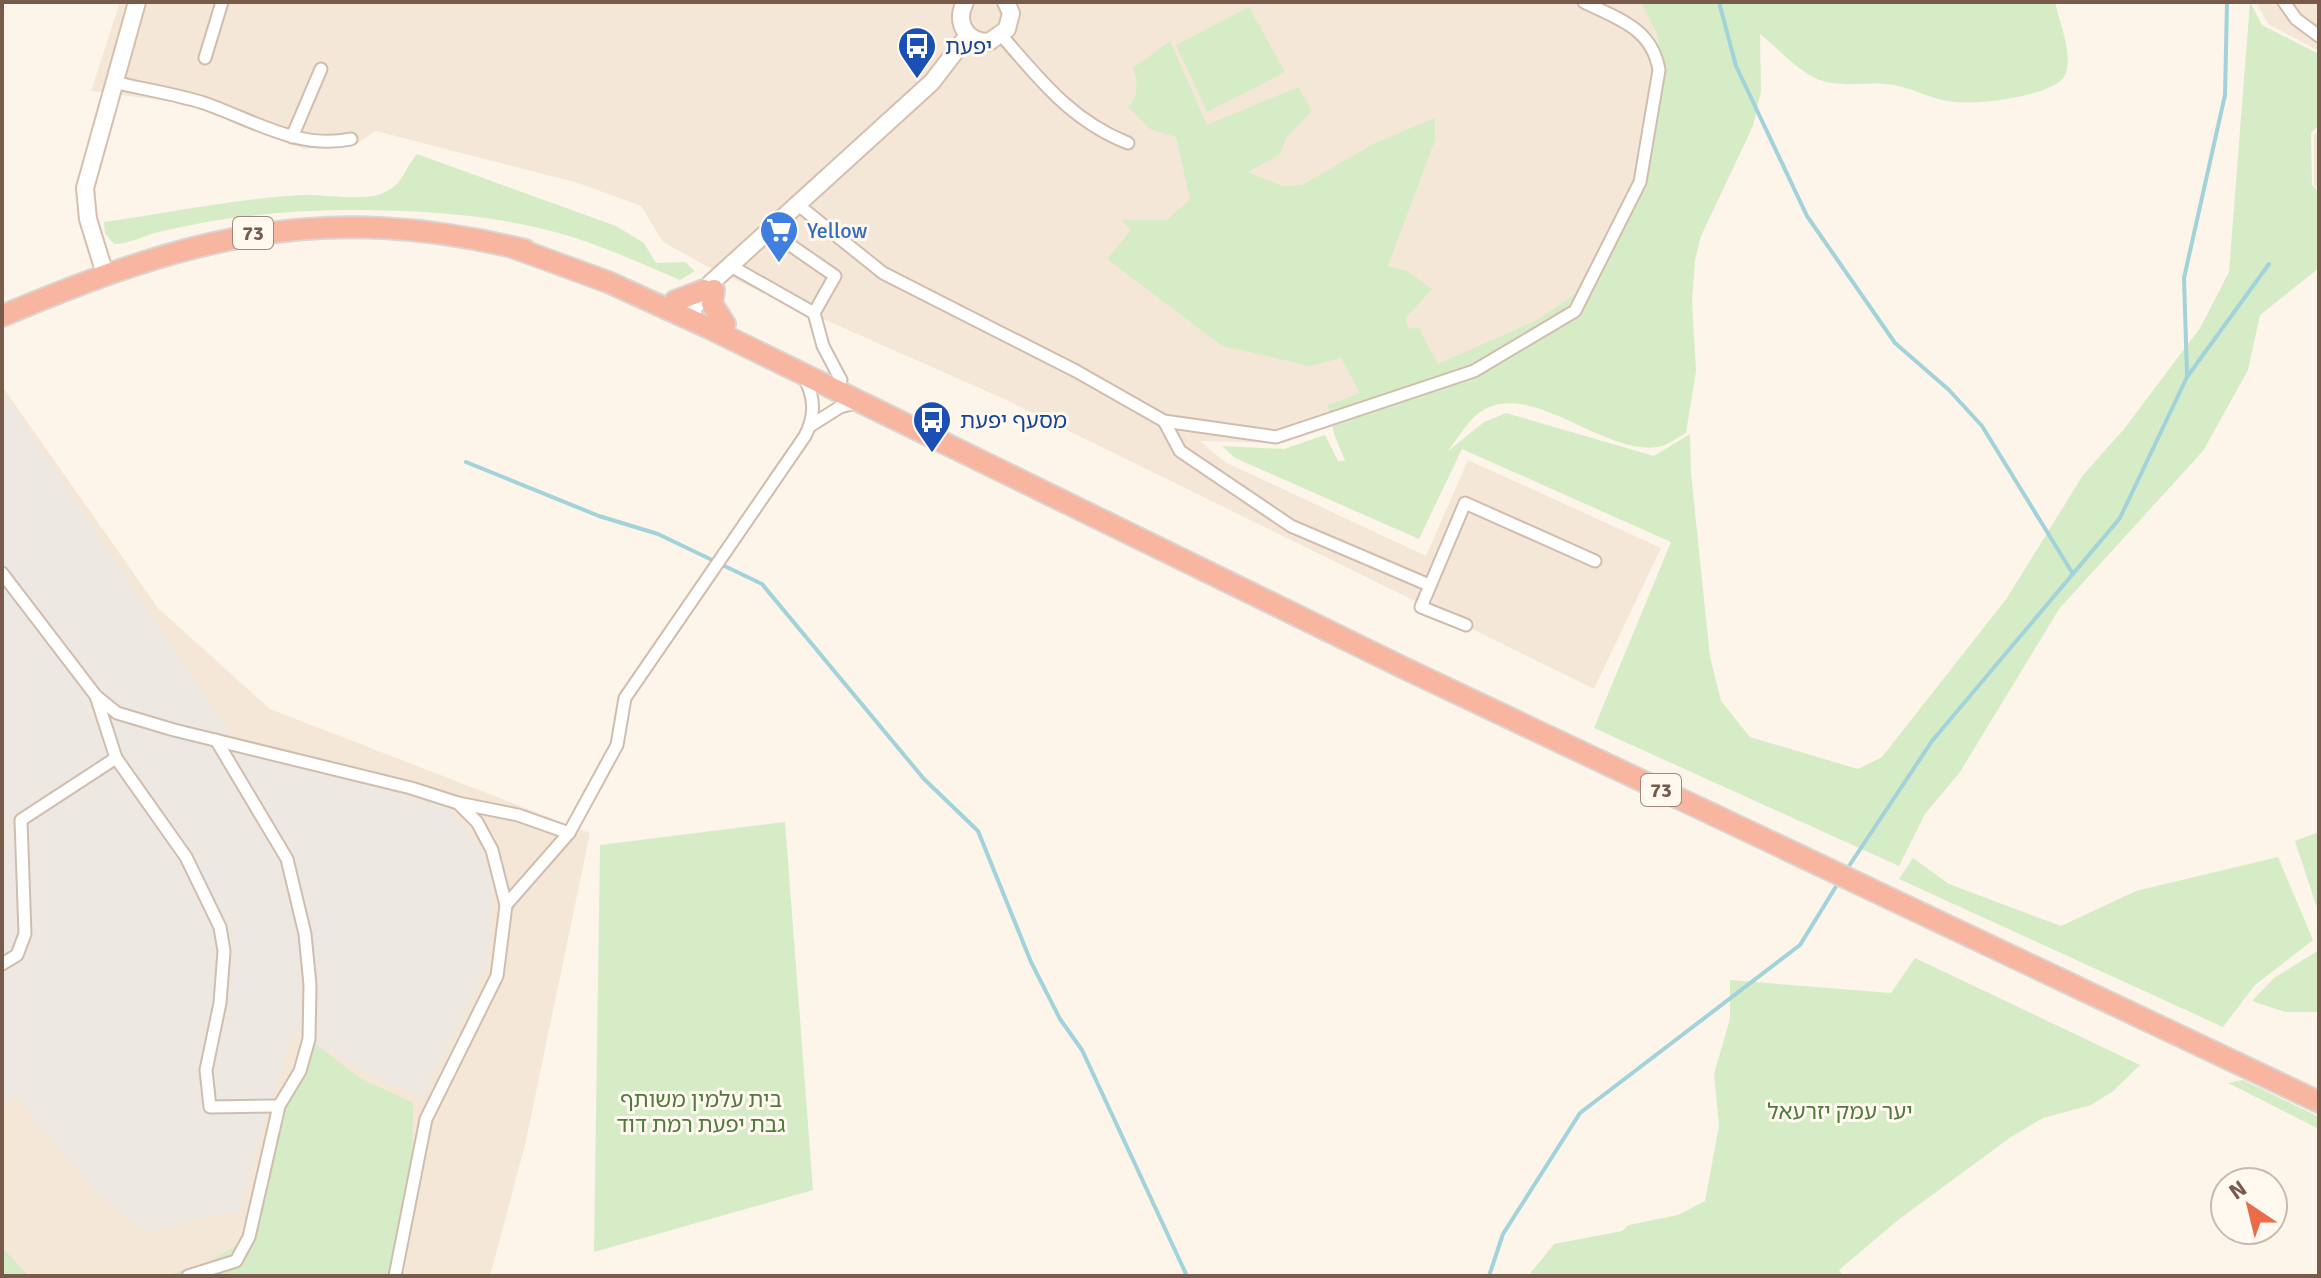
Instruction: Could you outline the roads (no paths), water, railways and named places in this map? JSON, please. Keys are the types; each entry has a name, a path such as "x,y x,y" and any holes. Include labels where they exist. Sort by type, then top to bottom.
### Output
{"highway":[{"name":"73","path":"2,316 105,274 209,242 262,231 371,227 422,231 515,248 725,324 841,380 1006,471"},
{"path":"691,311 709,290"},
{"path":"709,290 712,304 725,324"},
{"name":"73","path":"691,311 800,373 1404,668 2319,1102"}],"street":[{"path":"105,274 88,219 85,188 137,2"},
{"path":"205,58 222,2"},
{"path":"965,2 960,20 968,35 981,42 1002,36 1010,22 1006,2"},
{"path":"2284,2 2296,19 2319,36"},
{"path":"797,204 883,273 1076,371 1164,421 1276,437 1474,371 1575,311 1640,182 1659,70 1657,54 1643,32 1587,3"},
{"path":"691,311 729,265 932,82 968,35"},
{"path":"1002,36 1057,100 1100,132 1128,143"},
{"path":"292,137 321,69"},
{"path":"113,82 201,102 292,137 319,143 351,139"},
{"path":"767,229 835,276 814,313 823,346 841,380"},
{"path":"729,265 814,313"},
{"path":"800,373 813,398 810,426"},
{"path":"506,905 569,833 617,745 625,698 810,426 840,407 861,402"},
{"path":"1164,421 1180,451 1291,526 1429,585"},
{"path":"1466,625 1421,607 1465,503 1595,561"},
{"path":"2,573 96,696 117,713 411,788 458,803 518,815 569,833"},
{"path":"96,696 116,758 186,857 220,927 224,951 220,1003 206,1070 210,1107 279,1106"},
{"path":"188,1276 236,1261 249,1237 279,1106 300,1071 309,1039 310,985 305,934 287,859 216,740"},
{"path":"2,964 17,955 25,934 21,820 116,758"},
{"path":"395,1276 426,1119 497,976 506,905 492,850 477,822 458,803"}],"waterway":[{"path":"1719,2 1736,66 1807,216 1895,343 1949,390 1982,426 2073,574"},
{"path":"2187,375 2184,278 2225,95 2227,2"},
{"path":"1847,869 1932,741 2120,518 2187,377 2269,264"},
{"path":"466,462 599,516 658,534 762,584 924,779 978,831 1031,962 1060,1019 1082,1050 1187,1276"},
{"path":"1489,1276 1503,1234 1580,1113 1800,945 1840,880"}],"place":[{"name":"יפעת","path":"917,80"},
{"name":"Yellow","path":"779,264"},
{"name":"מסעף יפעת","path":"932,454"}],"park label":[{"name":"יער עמק יזרעאל","path":"1840,1111"},
{"name":"בית עלמין משותף גבת יפעת רמת דוד","path":"701,1112"}]}
